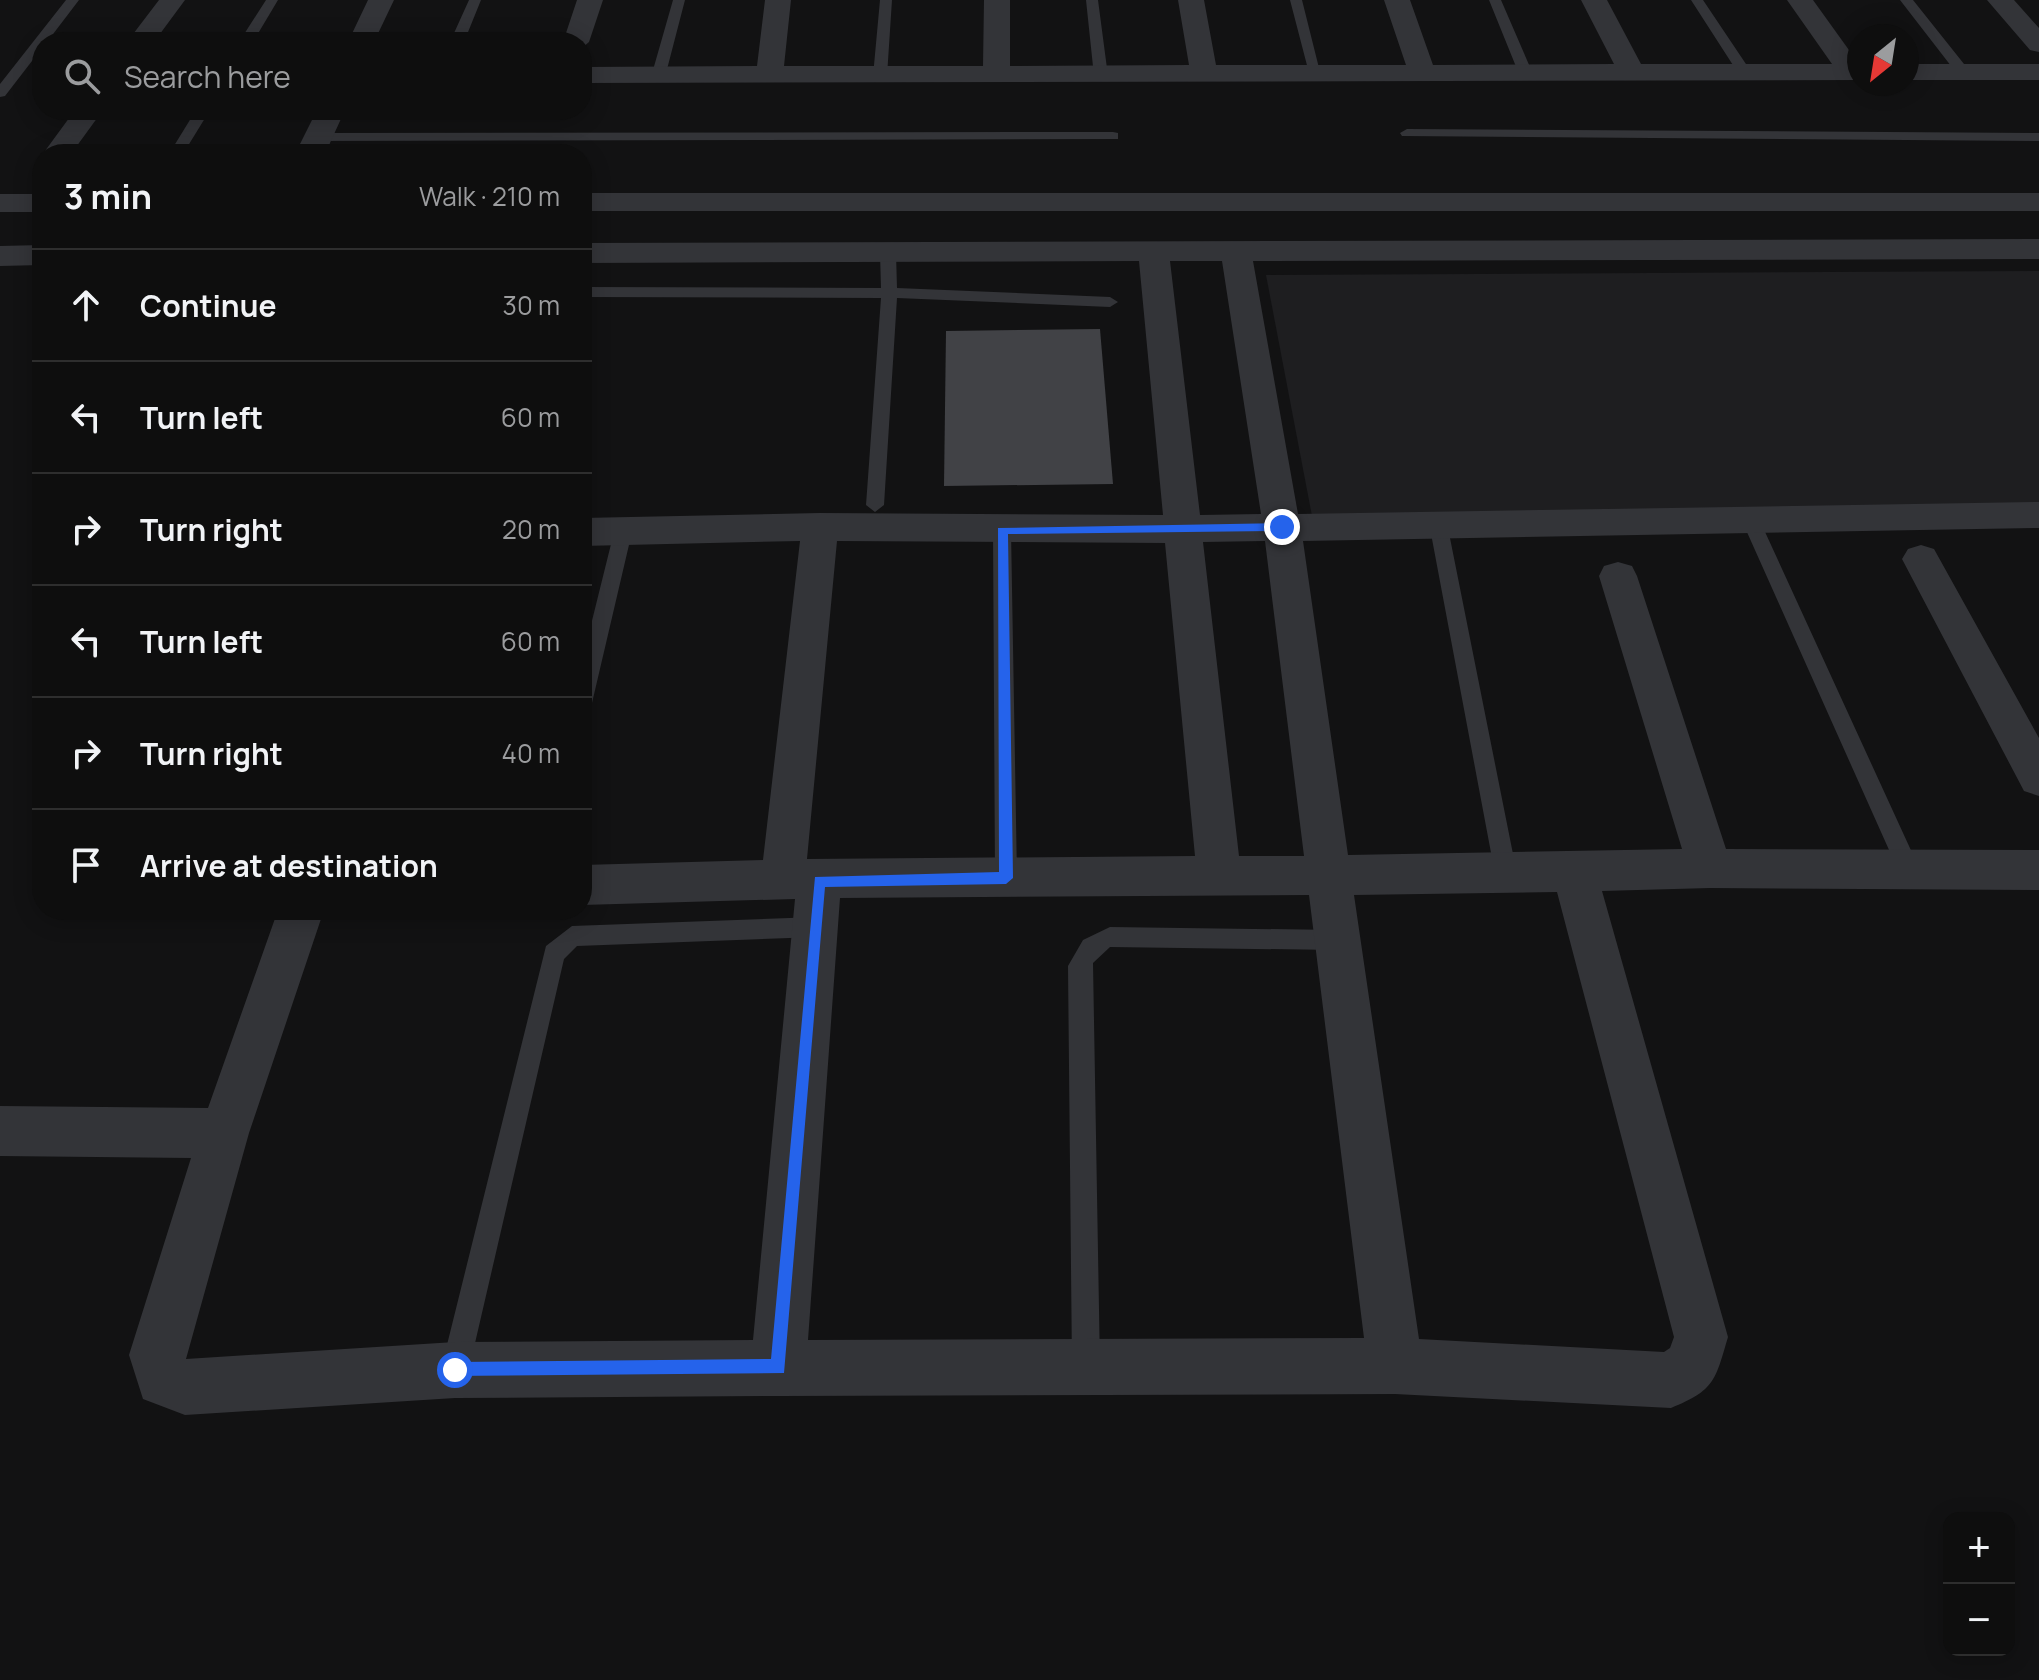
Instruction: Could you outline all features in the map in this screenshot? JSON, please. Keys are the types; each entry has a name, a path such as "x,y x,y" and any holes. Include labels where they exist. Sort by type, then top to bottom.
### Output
{"street":[{"path":"148,32 172,0"},
{"path":"366,32 381,0"},
{"path":"579,32 590,0"},
{"path":"769,76 778,0"},
{"path":"996,76 997,0"},
{"path":"1191,0 1204,73"},
{"path":"1397,0 1422,73"},
{"path":"1594,0 1632,73"},
{"path":"1800,0 1847,62"},
{"path":"2000,0 2039,44"},
{"path":"592,75 1847,72"},
{"path":"1919,72 2039,72"},
{"path":"64,144 82,120"},
{"path":"315,144 326,120"},
{"path":"20,203 32,186"},
{"path":"592,202 2039,202"},
{"path":"592,253 2039,249"},
{"path":"1236,252 1282,527 1395,1366"},
{"path":"1154,253 1219,878"},
{"path":"0,256 32,255"},
{"path":"592,532 820,527 1185,529 2039,515"},
{"path":"778,1368 806,896 820,527"},
{"path":"1921,559 2039,778"},
{"path":"1618,576 1710,868"},
{"path":"592,885 806,896 1006,878 1328,877 1710,868 2039,870"},
{"path":"298,920 224,1133 157,1355 163,1379 185,1387 455,1370 778,1368 1395,1366 1671,1380 1692,1366 1701,1337 1574,870"},
{"path":"0,1131 224,1133"}],"lane":[{"path":"48,32 73,0"},
{"path":"252,32 272,0"},
{"path":"461,32 475,0"},
{"path":"658,77 679,0"},
{"path":"880,76 886,0"},
{"path":"1092,0 1101,76"},
{"path":"1296,0 1316,73"},
{"path":"1495,0 1526,74"},
{"path":"1697,0 1745,73"},
{"path":"1906,0 1963,72"},
{"path":"0,93 32,52"},
{"path":"182,144 197,120"},
{"path":"1407,133 2039,137"},
{"path":"404,144 1113,136"},
{"path":"875,505 889,293 888,253"},
{"path":"592,292 889,293 1110,302"},
{"path":"1751,521 1909,870"},
{"path":"1438,523 1506,874"},
{"path":"1002,530 1006,878"},
{"path":"592,661 623,532"},
{"path":"455,1370 554,954 572,936 806,896"},
{"path":"1086,1367 1080,966 1085,953 1094,943 1110,937 1337,940"}],"shaded area":[{"path":"2039,271 2039,512 1312,516 1266,275"}],"building":[{"path":"1100,329 1113,484 944,486 946,331"}],"route":[{"path":"455,1370 778,1368 819,881 1006,878 1002,530 1282,527"}]}
